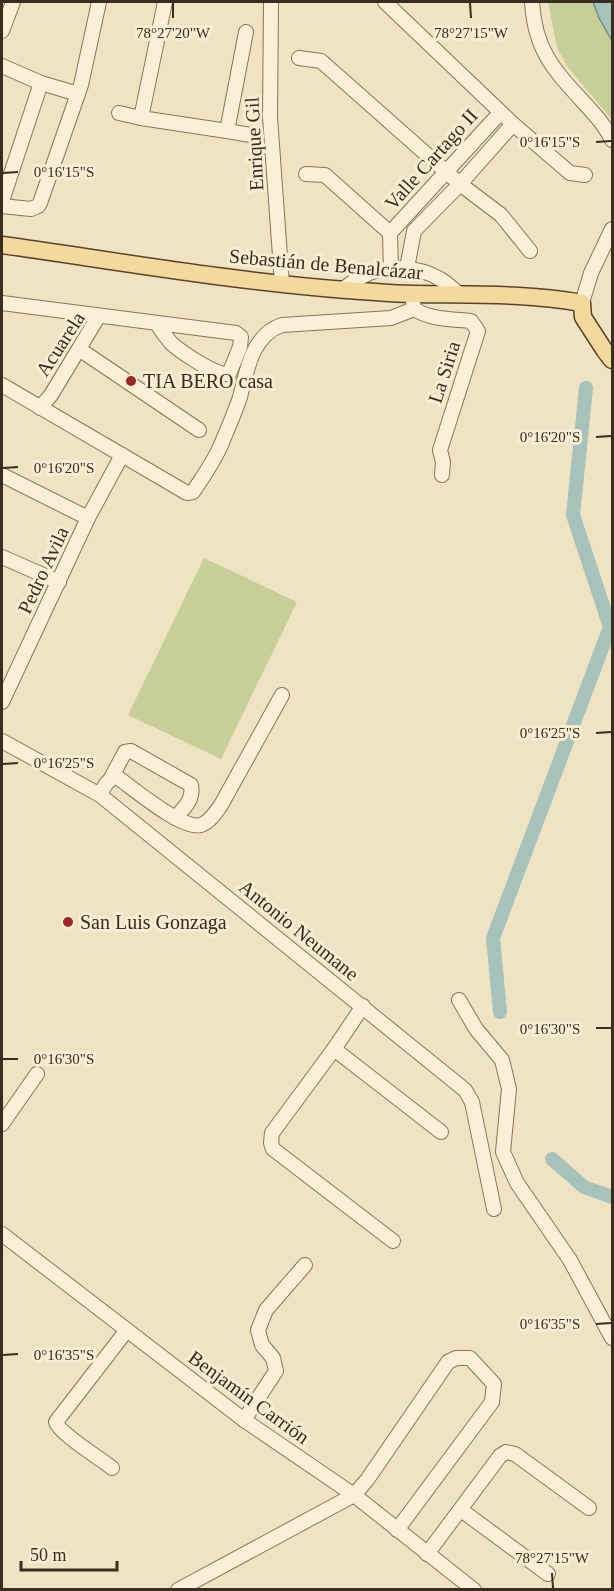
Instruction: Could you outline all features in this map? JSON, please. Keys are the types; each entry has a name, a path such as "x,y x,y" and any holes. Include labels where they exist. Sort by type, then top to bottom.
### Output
{"main road":[{"name":"Sebastián de Benalcázar","path":"2,245 282,284 343,290 413,302 459,294 502,294 551,297 582,303"},
{"path":"582,303 583,317 612,360"}],"street":[{"path":"2,31 13,2"},
{"path":"2,206 31,209 38,207 78,93 99,2"},
{"path":"141,118 165,2"},
{"name":"Enrique Gil","path":"271,2 270,117 282,284"},
{"path":"385,2 500,113 570,173 585,175"},
{"path":"532,2 536,36 543,52 565,82 607,129 612,140"},
{"path":"227,131 246,32"},
{"path":"299,58 321,61 460,184 501,215 530,250"},
{"path":"2,66 41,83 78,93"},
{"path":"2,201 31,119 41,83"},
{"path":"119,113 176,125 257,136"},
{"name":"Valle Cartago II","path":"390,268 390,233 500,113"},
{"name":"Valle Cartago II","path":"407,268 414,231 460,184 513,124"},
{"path":"306,174 326,175 390,233"},
{"path":"582,303 591,273 612,229"},
{"path":"343,290 363,275 390,268 407,268 441,279 459,294"},
{"path":"2,385 187,494 193,492 222,443 239,400 249,361 257,346 273,328 391,318 413,302"},
{"name":"La Siria","path":"413,302 432,317 471,321 475,323 478,331 440,450 443,462 442,475"},
{"path":"2,303 98,317"},
{"name":"Acuarela","path":"40,408 51,395 98,317 157,324 239,334 240,347 229,374 224,375 179,350 157,324"},
{"path":"79,349 199,430"},
{"name":"Pedro Avila","path":"2,702 88,518 122,455"},
{"path":"2,475 88,518"},
{"path":"2,557 59,582"},
{"path":"111,778 117,777 188,825 202,825 221,805 282,695"},
{"name":"Antonio Neumane","path":"2,741 100,795 465,1090 472,1102 494,1209"},
{"path":"100,795 125,752 131,751 191,785 190,800 176,818"},
{"path":"459,1000 476,1029 502,1060 509,1089 503,1152 517,1184 570,1260 612,1338"},
{"path":"363,1006 272,1133 271,1143 273,1149 393,1241"},
{"path":"334,1049 441,1132"},
{"path":"2,1124 37,1074"},
{"name":"Benjamín Carrión","path":"3,1238 244,1420 354,1495 474,1590"},
{"path":"244,1420 276,1371 273,1358 262,1345 258,1330 266,1310 305,1265"},
{"path":"112,1468 57,1427 56,1422 127,1330"},
{"path":"178,1590 354,1495 367,1480 448,1362 456,1358 470,1358 494,1384 495,1392 492,1402 397,1530"},
{"path":"427,1554 500,1456 506,1452 515,1454 589,1508"},
{"path":"461,1510 548,1574"}],"green space":[{"path":"548,2 594,2 599,18 612,41 612,120 567,66 557,48"},
{"path":"204,558 297,602 221,759 128,715"}],"water":[{"path":"593,2 612,2 612,41 599,18"}],"waterway":[{"path":"500,1012 493,938 610,627 573,515 586,388"},
{"path":"552,1159 584,1187 612,1197"}],"place":[{"name":"TIA BERO casa","path":"131,381"},
{"name":"San Luis Gonzaga","path":"68,922"}]}
